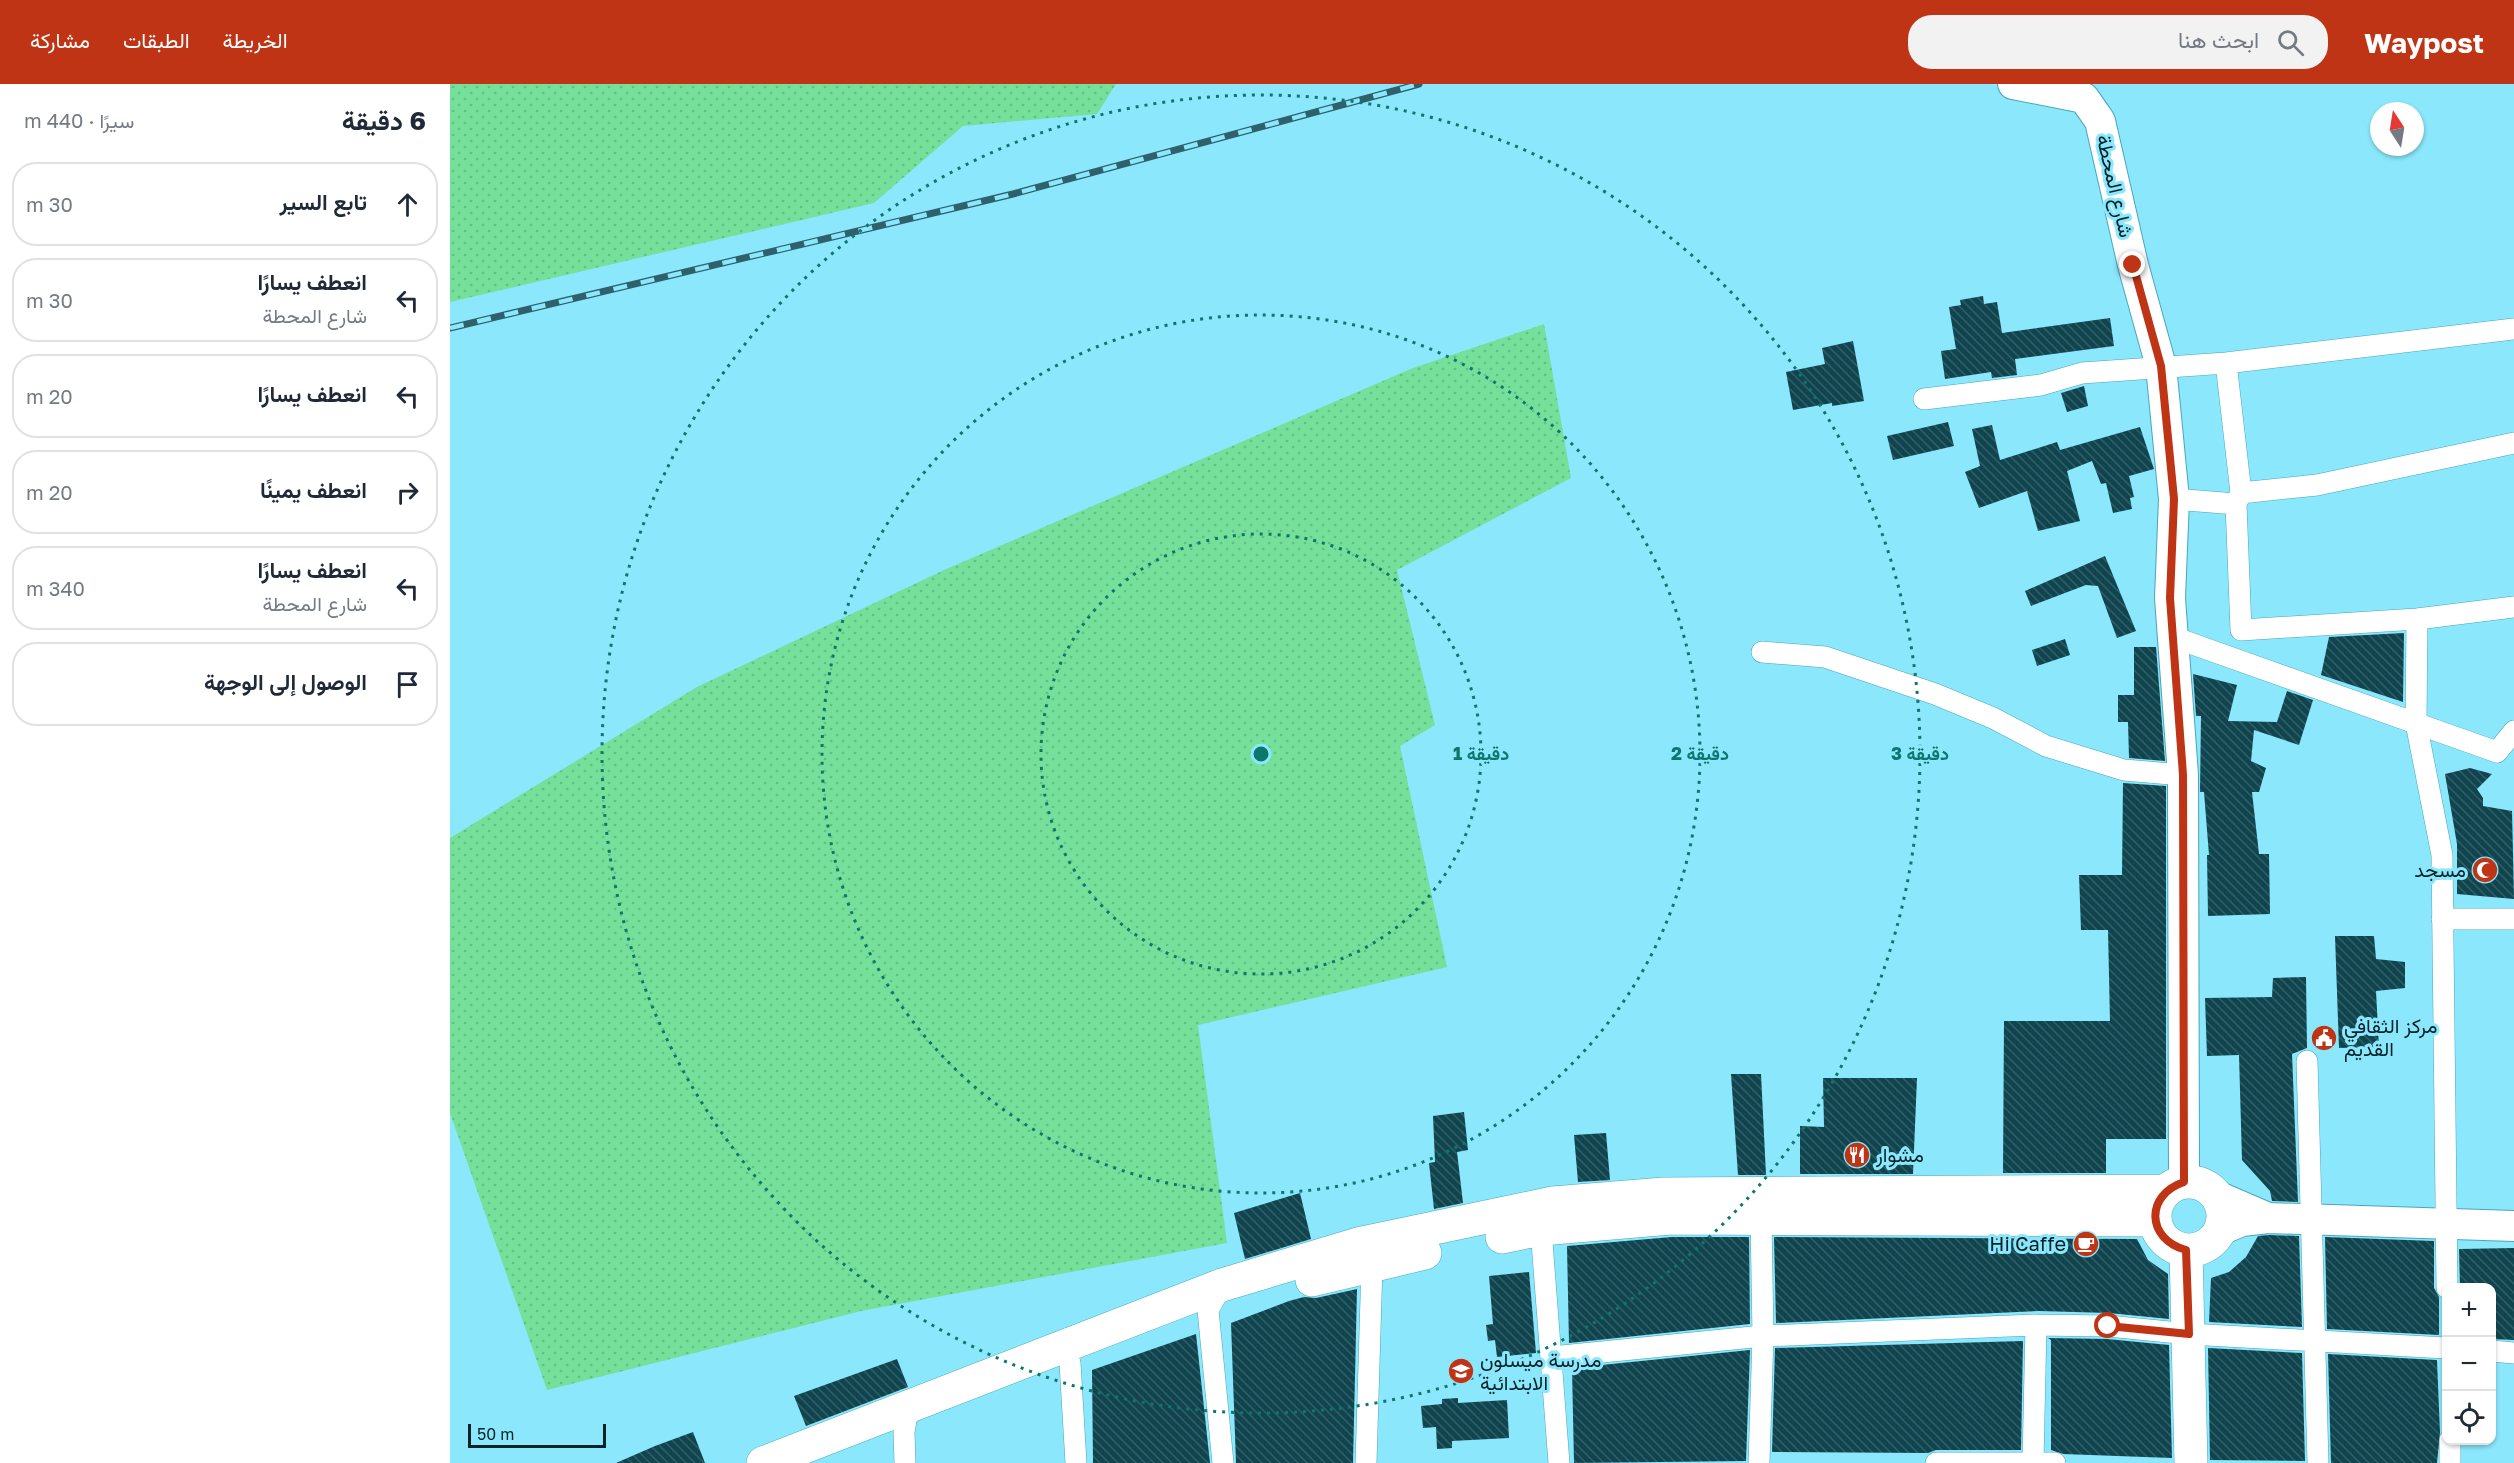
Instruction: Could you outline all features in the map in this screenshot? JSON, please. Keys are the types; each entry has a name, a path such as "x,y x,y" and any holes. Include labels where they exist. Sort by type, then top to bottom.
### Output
{"main road":[{"name":"شارع المحطة","path":"2013,84 2084,98 2100,121 2133,265 2161,366 2174,499 2170,598 2183,775 2168,1198"},
{"path":"821,1463 906,1435 1215,1298 1275,1289 1372,1265 1541,1229 1671,1218 1761,1217 2168,1198 2208,1188 2217,1196 2268,1218"},
{"path":"763,1463 906,1435 1215,1298 1358,1244 1553,1203 1664,1194 2168,1198"},
{"path":"2217,1196 2223,1219 2220,1230"},
{"path":"2168,1198 2165,1240 2186,1250 2206,1245 2220,1230 2242,1221 2268,1218 2514,1226"},
{"path":"2186,1250 2191,1463"}],"street":[{"path":"1924,399 2041,385 2082,374 2161,366 2226,363 2514,329"},
{"path":"2226,363 2238,499 2241,630 2417,619 2514,607"},
{"path":"2174,499 2238,499 2317,485 2514,443"},
{"path":"2417,619 2416,723 2442,855 2447,1283"},
{"path":"2173,637 2497,752 2514,731"},
{"path":"1762,652 1825,657 1935,694 1993,718 2046,746 2124,770 2183,775"},
{"path":"2442,919 2514,919"},
{"path":"2307,1061 2318,1463"},
{"path":"1759,1463 1763,1336 1761,1217"},
{"path":"1541,1229 1559,1463"},
{"path":"1366,1463 1372,1265"},
{"path":"1215,1298 1223,1463"},
{"path":"1552,1357 1763,1336 2036,1325 2108,1326 2189,1334 2442,1348"},
{"path":"2033,1463 2036,1325"},
{"path":"2496,1351 2514,1353"},
{"path":"1070,1363 1076,1463"},
{"path":"2450,1445 2450,1463"},
{"path":"1936,1463 2055,1463"}],"green space":[{"path":"450,84 1116,84 1097,114 963,126 874,203 450,302"},
{"path":"1544,324 1571,478 1397,570 1435,725 1400,746 1447,967 1198,1025 1227,1243 861,1311 547,1390 450,1113 450,838 697,687 944,570 1413,368"}],"building":[{"path":"1983,296 1984,304 1997,302 2002,333 2110,318 2114,346 2015,359 2017,375 1992,378 1991,372 1945,379 1941,351 1956,349 1949,307 1961,305 1960,300"},
{"path":"1853,341 1864,401 1832,406 1832,403 1793,410 1786,372 1825,364 1822,348"},
{"path":"2084,386 2088,406 2067,412 2061,393"},
{"path":"1948,422 1954,446 1893,460 1887,436"},
{"path":"1992,425 2000,460 2057,442 2060,450 2140,427 2154,469 2129,476 2134,497 2130,498 2132,509 2113,513 2106,483 2101,484 2092,461 2067,471 2080,521 2038,531 2027,491 1979,508 1965,472 1980,466 1972,429"},
{"path":"2105,556 2136,631 2117,638 2098,586 2086,585 2031,606 2025,591"},
{"path":"2404,633 2403,702 2321,675 2329,637"},
{"path":"2065,639 2070,655 2037,666 2032,650"},
{"path":"2134,647 2156,647 2165,761 2129,758 2128,722 2118,722 2118,695 2134,695"},
{"path":"2193,674 2237,685 2228,721 2277,722 2287,691 2313,700 2299,745 2254,730 2251,761 2266,768 2259,792 2252,792 2259,854 2269,854 2270,914 2208,916 2207,855 2209,855 2204,792 2200,792 2201,716 2196,716"},
{"path":"2470,768 2492,774 2477,789 2483,798 2483,806 2512,811 2514,899 2457,894 2457,844 2445,774"},
{"path":"2123,783 2166,786 2166,1139 2106,1139 2106,1173 2003,1173 2004,1021 2110,1021 2108,930 2081,930 2079,875 2122,875"},
{"path":"2335,936 2374,936 2376,959 2405,962 2405,988 2376,991 2379,1047 2339,1048"},
{"path":"2306,977 2307,1048 2292,1054 2298,1202 2272,1201 2270,1191 2242,1160 2239,1055 2207,1056 2205,998 2272,997 2273,978"},
{"path":"1731,1074 1761,1074 1766,1175 1738,1175"},
{"name":"مشوار","path":"1823,1078 1917,1078 1913,1174 1800,1174 1800,1126 1824,1127"},
{"path":"1464,1112 1468,1150 1457,1152 1463,1203 1434,1209 1429,1163 1435,1162 1433,1116"},
{"path":"1606,1133 1610,1180 1578,1182 1574,1135"},
{"path":"1300,1193 1311,1239 1245,1259 1234,1213"},
{"path":"2258,1236 2299,1236 2302,1327 2209,1322 2211,1278 2229,1272 2246,1257"},
{"path":"1672,1237 1749,1237 1750,1324 1569,1343 1567,1246"},
{"path":"1774,1237 2137,1239 2148,1260 2168,1274 2169,1319 2109,1313 2039,1311 1776,1323"},
{"path":"2325,1237 2434,1241 2434,1288 2439,1297 2439,1335 2327,1329"},
{"path":"2514,1248 2514,1340 2496,1339 2496,1283 2460,1283 2459,1249"},
{"path":"1529,1272 1536,1353 1497,1357 1495,1340 1488,1341 1486,1325 1493,1324 1489,1276"},
{"path":"1357,1289 1353,1463 1236,1463 1231,1323 1289,1301"},
{"path":"1196,1334 1210,1463 1093,1463 1092,1370"},
{"path":"2048,1338 2107,1339 2169,1345 2172,1458 2063,1454 2051,1450 2051,1340"},
{"path":"2023,1341 2021,1450 1936,1450 1928,1453 1772,1452 1775,1348"},
{"path":"2208,1348 2302,1353 2305,1461 2210,1460"},
{"path":"1750,1350 1746,1461 1574,1463 1572,1368"},
{"path":"2328,1354 2437,1360 2440,1433 2437,1463 2331,1463"},
{"path":"897,1359 908,1387 806,1426 794,1396"},
{"path":"1458,1398 1458,1403 1507,1400 1509,1438 1452,1441 1452,1448 1437,1449 1436,1427 1423,1428 1421,1406 1442,1404 1442,1399"},
{"path":"693,1432 705,1463 616,1463 655,1446"}],"railway":[{"path":"450,328 1013,194 1419,84"}],"place":[{"name":"مسجد","path":"2485,870"},
{"name":"مركز الثقافي القديم","path":"2324,1038"},
{"name":"مشوار","path":"1857,1155"},
{"name":"Hi Caffe","path":"2086,1244"},
{"name":"مدرسة ميسلون الابتدائية","path":"1461,1371"}],"route":[{"path":"2108,1326 2189,1334 2186,1250 2175,1247 2165,1240 2158,1231 2155,1220 2155,1210 2159,1200 2174,1185 2184,1182 2183,775 2170,598 2174,499 2161,366 2133,265"}]}
